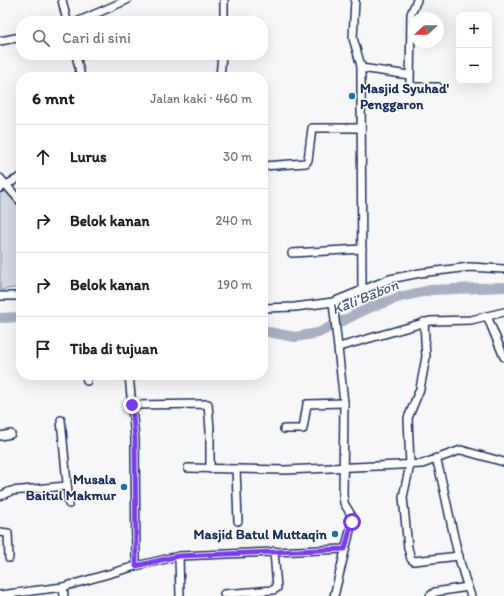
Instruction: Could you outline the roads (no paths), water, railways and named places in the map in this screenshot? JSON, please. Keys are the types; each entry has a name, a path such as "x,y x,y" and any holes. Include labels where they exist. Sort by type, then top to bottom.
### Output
{"street":[{"path":"62,0 66,16"},
{"path":"89,16 117,2 127,0"},
{"path":"224,0 224,16"},
{"path":"355,0 353,38 361,68 362,291"},
{"path":"417,0 411,14 410,84 414,87 438,87"},
{"path":"0,41 16,39"},
{"path":"77,60 80,72"},
{"path":"220,72 222,60"},
{"path":"361,68 409,74"},
{"path":"268,166 306,163 308,160 310,131 312,128 361,128"},
{"path":"0,178 3,186 16,198"},
{"path":"3,186 16,180"},
{"path":"292,253 362,249"},
{"path":"268,308 334,305 390,279 420,272 470,267 504,269"},
{"path":"0,296 16,296"},
{"path":"334,305 344,403 343,494 344,503 353,518 334,596"},
{"path":"339,347 424,322 441,320 471,320 504,312"},
{"path":"487,316 504,357"},
{"path":"424,322 426,357 420,389 408,418 410,465 403,497 404,522 411,559 414,561 459,556"},
{"path":"130,380 135,439 136,566"},
{"path":"284,429 303,429 307,404 344,403"},
{"path":"132,405 208,404 210,469"},
{"path":"61,420 69,504"},
{"path":"0,436 11,434"},
{"path":"188,468 344,469 410,465 425,464 436,458 461,450 504,462"},
{"path":"436,458 459,556 471,596"},
{"path":"236,469 238,521"},
{"path":"0,496 11,491 67,486"},
{"path":"0,532 8,534 9,558"},
{"path":"0,595 63,587 136,566 178,556 345,549"},
{"path":"224,594 273,590 277,588 274,551"},
{"path":"178,556 180,596"},
{"path":"63,587 64,596"},
{"path":"430,596 435,592 468,587"}],"waterway":[{"name":"Kali Babon","path":"268,332 295,337 318,333 369,308 400,297 431,290 504,287"},
{"name":"Kali Babon","path":"0,318 16,317"}],"place":[{"name":"Masjid Syuhad' Penggaron","path":"352,96"},
{"name":"Musala Baitul Makmur","path":"124,487"},
{"name":"Masjid Batul Muttaqin","path":"335,534"}]}
